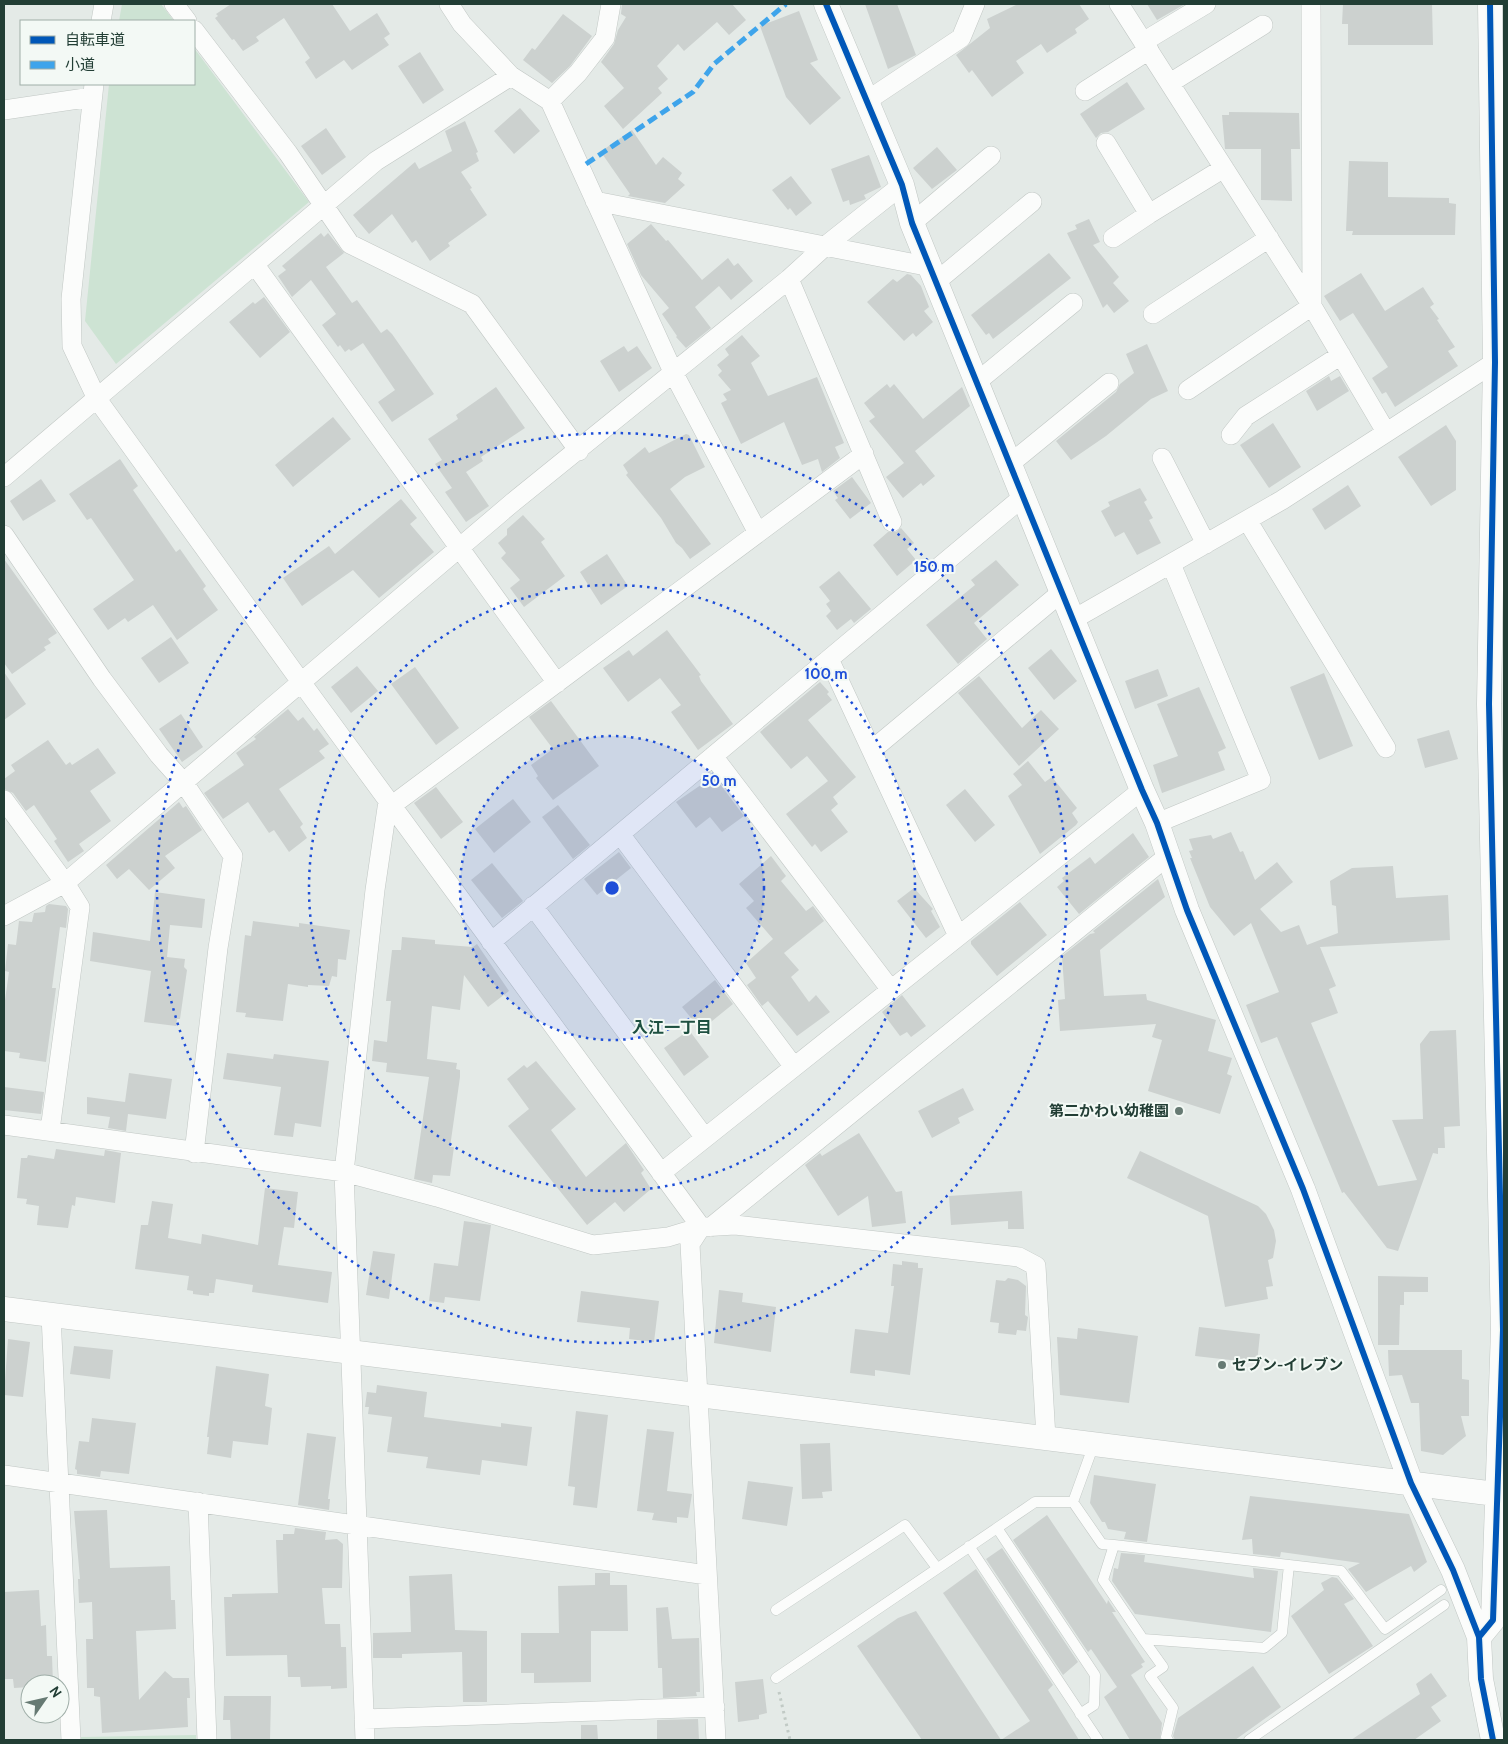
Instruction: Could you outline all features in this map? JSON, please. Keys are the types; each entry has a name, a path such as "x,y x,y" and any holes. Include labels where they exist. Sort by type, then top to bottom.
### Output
{"street":[{"path":"101,20 104,4"},
{"path":"174,4 187,20"},
{"path":"449,4 462,24 512,76 550,101 674,374 758,533"},
{"path":"550,101 578,73 605,38 611,4"},
{"path":"826,4 868,100 902,185 912,223 978,381 1142,790 1158,823 1187,910 1303,1189 1412,1483 1453,1570 1492,1625"},
{"path":"868,100 961,38 975,4"},
{"path":"1119,4 1312,306 1386,432"},
{"path":"1085,91 1206,4"},
{"path":"1311,4 1312,306"},
{"path":"1490,4 1500,359 1496,700 1504,1329 1500,1494 1492,1625 1481,1679 1493,1740"},
{"path":"1170,83 1263,24"},
{"path":"195,31 325,205 350,244 472,304 579,451"},
{"path":"4,477 376,160 512,76"},
{"path":"4,110 93,90 71,299 72,346 97,399 491,942 661,1173 706,1227"},
{"path":"1106,143 1149,214"},
{"path":"912,223 991,156"},
{"path":"1113,238 1224,168"},
{"path":"4,916 65,883 459,548 674,374 789,279 824,247 902,185"},
{"path":"595,201 824,247 934,274"},
{"path":"934,274 1032,202"},
{"path":"1153,314 1269,238"},
{"path":"255,265 557,683"},
{"path":"789,279 892,522"},
{"path":"978,381 1073,303"},
{"path":"1188,390 1312,306"},
{"path":"1231,435 1246,416 1341,355"},
{"path":"1074,619 1247,520 1500,359"},
{"path":"1011,463 1109,383"},
{"path":"365,1740 344,1172 375,890 390,803 557,683 864,454"},
{"path":"1162,458 1206,544"},
{"path":"491,942 1024,496"},
{"path":"1247,520 1386,748"},
{"path":"4,535 102,679 159,755 184,783 233,856 218,948 194,1153"},
{"path":"1158,823 1261,780 1171,564"},
{"path":"872,750 1062,591"},
{"path":"830,659 958,936"},
{"path":"713,756 891,990"},
{"path":"661,1173 1142,790"},
{"path":"4,800 65,883 80,908 50,1130"},
{"path":"620,834 794,1068"},
{"path":"716,1740 690,1244 706,1227 1169,855"},
{"path":"534,906 705,1138"},
{"path":"4,1125 50,1130 194,1153 344,1172 437,1197 593,1246 668,1237 706,1227 735,1225 1019,1257 1036,1266 1046,1438"},
{"path":"4,1309 1500,1494"},
{"path":"51,1315 70,1740"},
{"path":"4,1475 707,1575"},
{"path":"198,1502 206,1740"},
{"path":"364,1719 715,1707"}],"lane":[{"path":"1073,1502 1094,1444"},
{"path":"776,1678 1035,1502 1073,1502"},
{"path":"1073,1502 1102,1544 1341,1571 1385,1628 1441,1590"},
{"path":"776,1610 905,1525 937,1568"},
{"path":"997,1528 1095,1675 1094,1705 1080,1714"},
{"path":"1114,1545 1103,1580 1163,1667 1150,1676 1173,1708 1166,1737 1168,1740"},
{"path":"969,1546 1098,1740"},
{"path":"1143,1639 1264,1648 1282,1633 1289,1566"},
{"path":"1249,1740 1444,1605"}],"path":[{"path":"776,1678 790,1740"}],"green space":[{"path":"122,4 161,4 173,20 119,20"},
{"path":"195,49 309,202 116,364 85,321 109,85 195,85"},
{"path":"196,1735 196,1740 81,1740 81,1737"}],"building":[{"path":"231,4 332,4 350,31 377,13 390,34 384,38 389,45 352,70 344,60 316,79 305,62 310,58 284,18 256,37 259,41 243,51 215,18 218,16 216,14"},
{"path":"622,4 732,4 746,20 729,35 717,22 684,51 678,44 657,66 668,79 658,88 662,93 623,129 604,106 624,88 601,62 614,44 618,30 626,17 621,14"},
{"path":"865,4 897,4 916,55 888,69"},
{"path":"1018,4 1079,4 1089,19 1075,29 1077,33 1047,53 1041,44 1016,61 1024,73 992,97 972,70 969,73 956,55 990,28 987,19"},
{"path":"1147,4 1185,4 1157,20"},
{"path":"1343,4 1432,4 1433,45 1348,45 1348,24 1342,24"},
{"path":"799,11 818,60 810,63 841,98 810,125 786,97 760,26"},
{"path":"563,14 592,36 570,66 552,83 523,60 532,48 535,50"},
{"path":"420,52 444,90 423,104 398,66"},
{"path":"1127,82 1145,109 1108,132 1101,133 1096,138 1080,114"},
{"path":"520,108 540,131 514,154 494,131"},
{"path":"1229,112 1299,113 1300,149 1291,149 1292,201 1261,200 1261,149 1225,149 1222,115 1229,115"},
{"path":"465,121 478,152 476,153 479,161 461,172 487,215 448,243 450,246 430,261 416,240 412,243 392,214 369,234 353,215 415,162 419,169 452,151 445,131"},
{"path":"326,128 346,157 322,175 301,146"},
{"path":"632,130 656,165 663,157 682,173 678,179 685,185 665,203 628,196 630,194 603,155 606,154 603,150"},
{"path":"937,147 957,170 932,189 913,168"},
{"path":"869,155 881,187 864,195 866,199 850,205 849,200 843,202 831,169"},
{"path":"1349,161 1388,162 1388,197 1449,198 1449,203 1456,204 1455,235 1352,235 1353,231 1346,231"},
{"path":"791,176 812,203 796,216 790,208 788,210 772,190"},
{"path":"1089,219 1100,242 1093,245 1119,277 1113,283 1129,301 1114,313 1107,304 1103,308 1067,233 1077,229 1075,225"},
{"path":"651,224 666,241 668,240 702,280 728,258 734,266 738,263 753,281 731,300 719,286 695,307 711,328 686,348 676,337 662,314 669,308 641,275 627,244"},
{"path":"321,233 324,237 328,233 344,253 326,267 352,303 357,300 381,333 387,329 392,334 434,394 392,422 378,402 395,390 363,343 351,351 349,349 345,352 340,345 338,347 322,325 336,314 311,280 292,297 278,276 286,270 282,266"},
{"path":"1049,253 1071,278 993,339 989,333 986,335 971,315"},
{"path":"1361,273 1385,311 1423,287 1434,304 1430,307 1455,347 1448,351 1458,366 1395,407 1386,392 1382,394 1372,378 1388,367 1353,313 1340,321 1324,296"},
{"path":"907,274 911,275 921,286 929,307 924,311 933,322 916,337 913,333 904,341 867,302 893,279 897,282"},
{"path":"264,297 290,332 260,358 229,322 253,302 255,304"},
{"path":"742,335 760,356 751,363 768,396 817,377 844,443 835,447 840,458 822,472 818,459 802,465 784,422 741,444 721,403 727,400 723,394 731,390 718,375 722,371 717,365 729,355 725,349"},
{"path":"1147,344 1168,391 1151,399 1106,436 1071,460 1056,441 1116,392 1120,384 1134,373 1126,354"},
{"path":"624,346 628,352 637,346 652,368 619,392 600,361"},
{"path":"1329,376 1331,381 1340,376 1349,391 1317,411 1306,391"},
{"path":"887,384 890,388 894,384 923,419 962,387 970,406 915,451 935,476 923,486 921,483 903,498 886,477 904,463 869,421 875,417 864,403"},
{"path":"496,387 525,428 481,457 483,461 466,472 489,506 466,522 445,492 452,488 435,464 442,460 428,439 458,419 456,415"},
{"path":"333,417 351,439 293,487 275,465"},
{"path":"1273,423 1301,467 1269,488 1240,445"},
{"path":"1446,425 1456,441 1456,490 1431,506 1398,457"},
{"path":"686,434 689,435 705,467 685,477 670,489 711,544 690,559 676,543 661,518 626,475 628,473 623,465 645,447 649,453"},
{"path":"120,459 138,486 133,490 176,552 180,549 206,586 203,589 218,610 177,640 153,605 128,622 125,618 108,630 93,609 134,580 91,518 87,520 69,494"},
{"path":"852,477 871,503 850,519 835,500 838,498 833,491"},
{"path":"41,479 56,501 23,521 10,501"},
{"path":"1348,485 1361,506 1325,530 1312,509"},
{"path":"1140,488 1147,500 1144,502 1153,518 1149,520 1161,543 1137,555 1124,532 1115,537 1101,511 1110,506 1108,502"},
{"path":"401,499 417,518 410,524 434,552 379,598 353,570 302,606 283,578 329,546 335,554"},
{"path":"523,515 545,539 541,542 565,576 524,607 510,588 520,580 501,558 506,553 498,543 507,535 507,529"},
{"path":"901,528 914,543 907,549 916,560 897,576 873,545 888,532 896,532"},
{"path":"607,554 628,586 601,605 580,572"},
{"path":"4,559 57,633 48,639 51,643 44,647 46,650 12,674 4,663"},
{"path":"996,560 1019,585 974,623 987,639 958,664 926,625 975,585 971,580"},
{"path":"839,571 871,609 854,623 851,619 837,630 826,616 831,611 826,604 830,601 819,587"},
{"path":"667,630 701,675 699,676 701,681 733,724 698,750 671,712 681,705 660,678 628,702 603,668 629,650 633,656"},
{"path":"171,637 189,663 159,683 141,658"},
{"path":"1051,649 1077,681 1054,700 1028,668"},
{"path":"357,666 378,691 351,713 331,687"},
{"path":"415,667 459,728 436,745 391,684"},
{"path":"1158,669 1168,696 1135,709 1125,681"},
{"path":"4,672 26,704 4,720"},
{"path":"1324,673 1353,746 1319,760 1290,687"},
{"path":"979,676 1022,728 1041,710 1059,729 1019,766 958,693"},
{"path":"820,682 829,692 827,694 832,700 808,720 856,777 833,797 838,804 831,810 848,832 821,852 815,844 812,847 786,814 828,781 807,756 791,769 760,732"},
{"path":"1199,687 1226,748 1218,752 1225,770 1162,793 1153,765 1178,756 1157,704"},
{"path":"551,701 599,766 553,800 536,778 538,776 531,765 553,749 529,717"},
{"path":"288,709 298,721 303,717 314,731 317,728 329,744 319,751 325,758 279,789 303,824 300,827 307,838 289,852 274,830 269,833 248,802 223,819 204,793 244,765 236,753 256,739 254,737"},
{"path":"181,714 203,747 182,762 159,729"},
{"path":"1449,730 1458,759 1425,768 1417,739"},
{"path":"48,740 66,765 70,762 72,765 98,748 116,773 90,791 111,821 79,844 84,851 68,862 54,841 57,839 34,805 26,811 13,793 4,789 4,779 15,771 11,765"},
{"path":"1028,761 1045,782 1052,777 1077,808 1072,813 1078,822 1076,825 1040,854 1008,796 1022,785 1013,774"},
{"path":"714,776 744,816 722,832 710,817 696,828 676,802"},
{"path":"436,787 463,822 441,839 414,803"},
{"path":"965,789 995,825 975,842 946,805"},
{"path":"513,799 531,822 494,853 475,829"},
{"path":"179,802 183,808 186,806 202,830 165,856 175,868 149,890 129,869 117,879 106,865"},
{"path":"558,805 590,845 573,859 542,817"},
{"path":"1231,832 1240,852 1243,851 1255,880 1277,862 1293,882 1260,909 1281,932 1299,925 1307,945 1338,933 1336,906 1332,905 1330,881 1352,868 1393,866 1396,898 1448,895 1450,940 1320,947 1336,986 1329,989 1338,1013 1311,1023 1378,1186 1417,1180 1392,1120 1423,1119 1420,1044 1430,1031 1456,1030 1460,1126 1444,1127 1445,1148 1438,1148 1438,1154 1433,1153 1398,1251 1387,1248 1344,1192 1342,1193 1277,1037 1261,1043 1246,1005 1279,992 1251,923 1234,936 1210,907 1190,858 1192,858 1189,851 1193,850 1189,839 1211,835 1213,839"},
{"path":"1133,833 1149,857 1079,914 1057,887 1064,881 1062,878 1090,857 1095,864"},
{"path":"619,852 631,868 597,895 584,879"},
{"path":"771,856 786,876 781,881 806,911 813,906 824,921 784,953 799,970 791,977 809,1002 816,995 830,1012 797,1036 768,1001 762,1006 747,985 756,978 746,963 773,939 746,908 754,901 739,884"},
{"path":"492,863 523,901 502,918 471,880"},
{"path":"1158,879 1165,897 1100,950 1104,996 1146,994 1147,1000 1216,1020 1208,1051 1232,1058 1227,1074 1232,1076 1220,1114 1148,1091 1162,1040 1152,1037 1156,1024 1060,1031 1058,1000 1065,999 1062,956 1090,934 1095,933 1093,931"},
{"path":"914,888 933,909 931,911 940,927 926,938 897,901"},
{"path":"155,892 205,899 202,928 170,925 167,957 185,959 184,967 187,970 180,1019 177,1019 176,1026 144,1022 151,971 90,961 93,932 150,941"},
{"path":"1020,902 1047,935 997,976 971,944 971,941"},
{"path":"49,904 66,906 68,909 66,928 60,927 52,988 56,988 46,1062 19,1058 20,1053 4,1051 4,1007 9,972 5,971 8,944 16,945 19,921 32,922 34,913 45,912 46,906"},
{"path":"253,921 299,927 299,923 350,930 346,960 338,959 337,977 332,976 329,986 308,985 308,987 288,984 283,1021 245,1017 246,1013 236,1012 245,935 251,936"},
{"path":"402,937 435,940 435,944 473,947 477,944 509,991 488,1007 464,975 460,1010 432,1006 427,1059 457,1063 456,1069 460,1070 460,1077 450,1147 454,1147 450,1176 433,1175 432,1183 414,1179 429,1077 386,1072 387,1063 372,1061 374,1040 387,1042 391,1001 386,1001 392,950 401,950"},
{"path":"715,980 733,1004 701,1030 682,1007"},
{"path":"902,995 926,1026 911,1037 907,1032 900,1036 882,1012"},
{"path":"689,1030 709,1057 684,1076 664,1048"},
{"path":"227,1053 273,1059 274,1054 329,1061 321,1127 295,1123 293,1137 274,1135 281,1087 223,1079"},
{"path":"536,1061 576,1109 551,1130 586,1177 626,1143 644,1170 641,1173 651,1189 624,1212 615,1202 587,1225 508,1126 529,1109 507,1079 524,1065 527,1068"},
{"path":"129,1073 172,1079 166,1119 128,1114 126,1131 108,1128 110,1117 87,1114 87,1097 125,1102"},
{"path":"4,1087 44,1092 41,1114 4,1110"},
{"path":"963,1088 974,1110 958,1118 960,1123 932,1138 918,1111"},
{"path":"859,1133 896,1192 902,1191 906,1223 872,1227 868,1196 838,1216 805,1165 820,1153 822,1156"},
{"path":"56,1149 104,1156 105,1150 121,1153 115,1203 76,1197 75,1206 72,1205 68,1228 37,1225 39,1206 26,1204 27,1199 17,1198 21,1158 27,1158 28,1155 54,1159"},
{"path":"1140,1151 1258,1206 1266,1214 1274,1230 1276,1241 1273,1258 1268,1260 1273,1286 1266,1287 1268,1299 1225,1307 1208,1216 1127,1178"},
{"path":"265,1188 298,1192 294,1228 284,1227 278,1265 332,1272 328,1303 252,1292 253,1285 216,1279 214,1293 209,1293 209,1296 193,1294 193,1291 187,1290 189,1276 135,1269 141,1225 148,1225 152,1201 173,1204 168,1238 201,1244 202,1234 258,1245"},
{"path":"1022,1191 1024,1229 1008,1229 1008,1221 951,1225 949,1196"},
{"path":"464,1221 491,1225 480,1301 445,1297 444,1303 429,1301 434,1263 458,1266"},
{"path":"373,1251 395,1254 389,1299 366,1295"},
{"path":"902,1261 918,1263 918,1268 923,1268 910,1375 875,1370 875,1376 850,1373 855,1329 888,1333 894,1286 891,1286 893,1264 902,1265"},
{"path":"1378,1276 1428,1277 1428,1292 1404,1292 1404,1305 1400,1305 1399,1345 1378,1345"},
{"path":"1008,1278 1018,1280 1026,1286 1025,1315 1028,1317 1026,1331 1017,1330 1016,1335 998,1333 999,1323 990,1322 996,1280 1005,1281"},
{"path":"719,1290 743,1293 742,1302 776,1307 771,1352 714,1343"},
{"path":"581,1291 659,1301 654,1342 629,1339 630,1328 577,1322"},
{"path":"1199,1327 1260,1334 1257,1363 1195,1356"},
{"path":"1078,1328 1138,1336 1129,1403 1060,1395 1057,1337 1077,1339"},
{"path":"8,1339 30,1342 23,1397 4,1395"},
{"path":"74,1346 113,1350 110,1379 70,1374"},
{"path":"1388,1350 1462,1350 1462,1379 1469,1380 1469,1416 1461,1416 1466,1436 1443,1455 1421,1451 1419,1403 1411,1403 1402,1375 1389,1376"},
{"path":"216,1366 269,1374 265,1406 272,1408 268,1445 233,1441 231,1458 207,1454 209,1437 207,1437"},
{"path":"377,1385 427,1392 424,1417 501,1427 501,1423 532,1427 527,1466 482,1460 480,1475 426,1468 428,1457 387,1452 392,1417 368,1414 369,1407 365,1407 367,1392 376,1393"},
{"path":"576,1411 608,1415 597,1508 573,1505 575,1487 568,1486"},
{"path":"92,1418 136,1423 129,1474 101,1471 100,1477 77,1474 75,1469 79,1441 89,1442"},
{"path":"647,1429 674,1432 667,1491 692,1494 688,1518 677,1517 677,1523 652,1520 654,1513 637,1511"},
{"path":"307,1433 336,1437 328,1499 330,1499 329,1510 298,1505"},
{"path":"830,1443 832,1491 822,1492 823,1498 802,1499 800,1444"},
{"path":"1094,1475 1156,1484 1147,1542 1124,1539 1126,1532 1108,1529 1105,1522 1102,1522 1090,1503"},
{"path":"748,1481 793,1487 787,1526 742,1519"},
{"path":"1250,1496 1409,1514 1427,1562 1414,1572 1411,1566 1366,1592 1348,1569 1360,1563 1281,1552 1280,1557 1253,1554 1252,1539 1242,1540"},
{"path":"107,1510 110,1568 170,1566 171,1600 175,1600 176,1629 136,1631 139,1700 165,1671 173,1678 189,1678 190,1698 187,1698 188,1727 102,1733 100,1697 94,1696 94,1688 87,1688 86,1639 93,1639 92,1602 79,1603 78,1579 80,1579 74,1511"},
{"path":"1047,1515 1107,1604 1108,1600 1116,1612 1112,1612 1145,1662 1141,1664 1143,1667 1131,1675 1162,1723 1160,1740 1130,1740 1104,1697 1117,1687 1091,1649 1088,1652 1013,1540"},
{"path":"295,1528 326,1532 325,1540 337,1539 343,1544 342,1588 322,1588 325,1624 340,1624 341,1647 346,1647 347,1688 331,1689 331,1686 301,1687 300,1677 288,1677 287,1655 226,1656 224,1597 232,1597 232,1594 278,1593 276,1540 283,1540 283,1534 294,1534"},
{"path":"1002,1548 1078,1662 1063,1675 986,1559"},
{"path":"1121,1553 1145,1555 1144,1562 1254,1578 1253,1568 1278,1571 1271,1632 1135,1614 1112,1581 1114,1568 1118,1569"},
{"path":"976,1569 1053,1685 1048,1690 1079,1740 1001,1740 1030,1721 943,1593"},
{"path":"595,1573 610,1573 610,1585 627,1585 628,1631 591,1631 591,1682 534,1683 534,1673 521,1673 521,1633 559,1633 558,1586 595,1585"},
{"path":"452,1574 455,1630 487,1631 487,1702 463,1702 462,1652 402,1654 402,1658 373,1658 373,1633 411,1632 409,1576"},
{"path":"1332,1577 1337,1578 1354,1599 1344,1604 1373,1646 1329,1674 1291,1616 1324,1590 1321,1583"},
{"path":"39,1590 41,1626 46,1625 47,1656 52,1656 53,1674 20,1674 20,1688 14,1688 13,1679 4,1679 4,1592"},
{"path":"668,1607 672,1639 699,1638 700,1692 696,1692 697,1696 663,1698 662,1668 658,1668 656,1608"},
{"path":"916,1611 1001,1740 922,1740 857,1646 898,1618"},
{"path":"1253,1666 1281,1707 1235,1740 1175,1740 1173,1736 1178,1718"},
{"path":"1431,1673 1447,1696 1431,1707 1441,1721 1414,1740 1351,1740 1420,1694 1416,1684"},
{"path":"763,1679 767,1713 759,1715 759,1719 738,1722 735,1682"},
{"path":"224,1696 271,1696 270,1740 231,1740 230,1720 223,1720"},
{"path":"698,1719 699,1740 657,1740 657,1720"},
{"path":"581,1725 597,1725 598,1740 581,1740"}],"marked path":[{"path":"586,164 693,92 714,64 786,4"}],"cycle path":[{"path":"826,4 902,185 912,223 1157,823 1187,910 1303,1189 1411,1483 1453,1570 1479,1637 1481,1679 1493,1740"},
{"path":"1479,1637 1493,1620 1503,1330 1489,704 1495,362 1490,4"}],"place":[{"name":"第二かわい幼稚園","path":"1179,1111"},
{"name":"セブン-イレブン","path":"1222,1365"}],"district":[{"name":"入江一丁目","path":"672,1027"}]}
